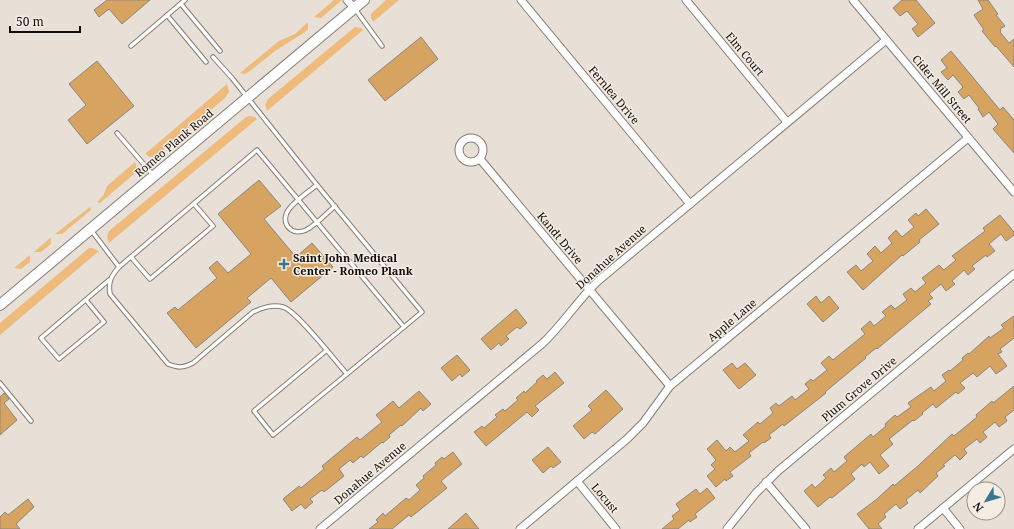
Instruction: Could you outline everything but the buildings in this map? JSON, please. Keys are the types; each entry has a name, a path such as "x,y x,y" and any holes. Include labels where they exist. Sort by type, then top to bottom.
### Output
{"main road":[{"name":"Romeo Plank Road","path":"0,305 364,0"}],"street":[{"path":"346,0 354,8"},
{"name":"Fernlea Drive","path":"521,0 690,204"},
{"name":"Elm Court","path":"686,0 788,122"},
{"name":"Cider Mill Street","path":"853,0 1014,192"},
{"name":"Donahue Avenue","path":"320,529 543,343 559,327 589,289 886,40"},
{"name":"Apple Lane","path":"520,529 636,431 670,386 968,138"},
{"name":"Kandt Drive","path":"480,159 670,386"},
{"name":"Plum Grove Drive","path":"727,529 766,482 778,471 1014,274"},
{"path":"918,529 1014,449"},
{"name":"Locust","path":"577,481 616,529"},
{"path":"766,482 806,529"},
{"path":"943,508 960,529"}],"lane":[{"path":"131,46 185,0"},
{"path":"181,4 220,51"},
{"path":"354,8 382,46"},
{"path":"168,15 206,62"},
{"path":"213,57 248,97 317,185 422,312 273,435 254,411 327,350"},
{"path":"117,133 154,176"},
{"path":"346,374 293,312 284,307 273,306 263,307 253,312 193,363 184,368 168,364 110,294 109,285 111,276 119,267 257,150 404,327"},
{"path":"317,185 289,208 285,222 287,228 292,231 300,232 307,229 335,206"},
{"path":"131,257 150,279 213,226 194,204"},
{"path":"90,230 119,267"},
{"path":"86,300 104,322 59,359 41,338 86,300 110,280"},
{"path":"0,383 31,421"}],"shaded area":[{"path":"334,0 342,0 321,18 314,17"},
{"path":"386,0 399,0 373,22 371,14"},
{"path":"308,22 308,29 305,32 275,51 250,71 245,74 240,73 279,41 295,34"},
{"path":"355,27 363,30 267,111 265,105 268,99"},
{"path":"227,84 229,92 225,98 157,155 150,157 145,154"},
{"path":"249,116 257,119 109,243 107,237 109,231"},
{"path":"135,162 137,168 134,174 100,203 97,202 103,196 107,186"},
{"path":"90,207 91,210 62,234 55,234"},
{"path":"51,237 51,244 41,252 34,252"},
{"path":"89,248 99,251 0,335 0,323"},
{"path":"30,255 30,262 21,269 14,268"}],"place":[{"name":"Saint John Medical Center - Romeo Plank","path":"284,264"}]}
